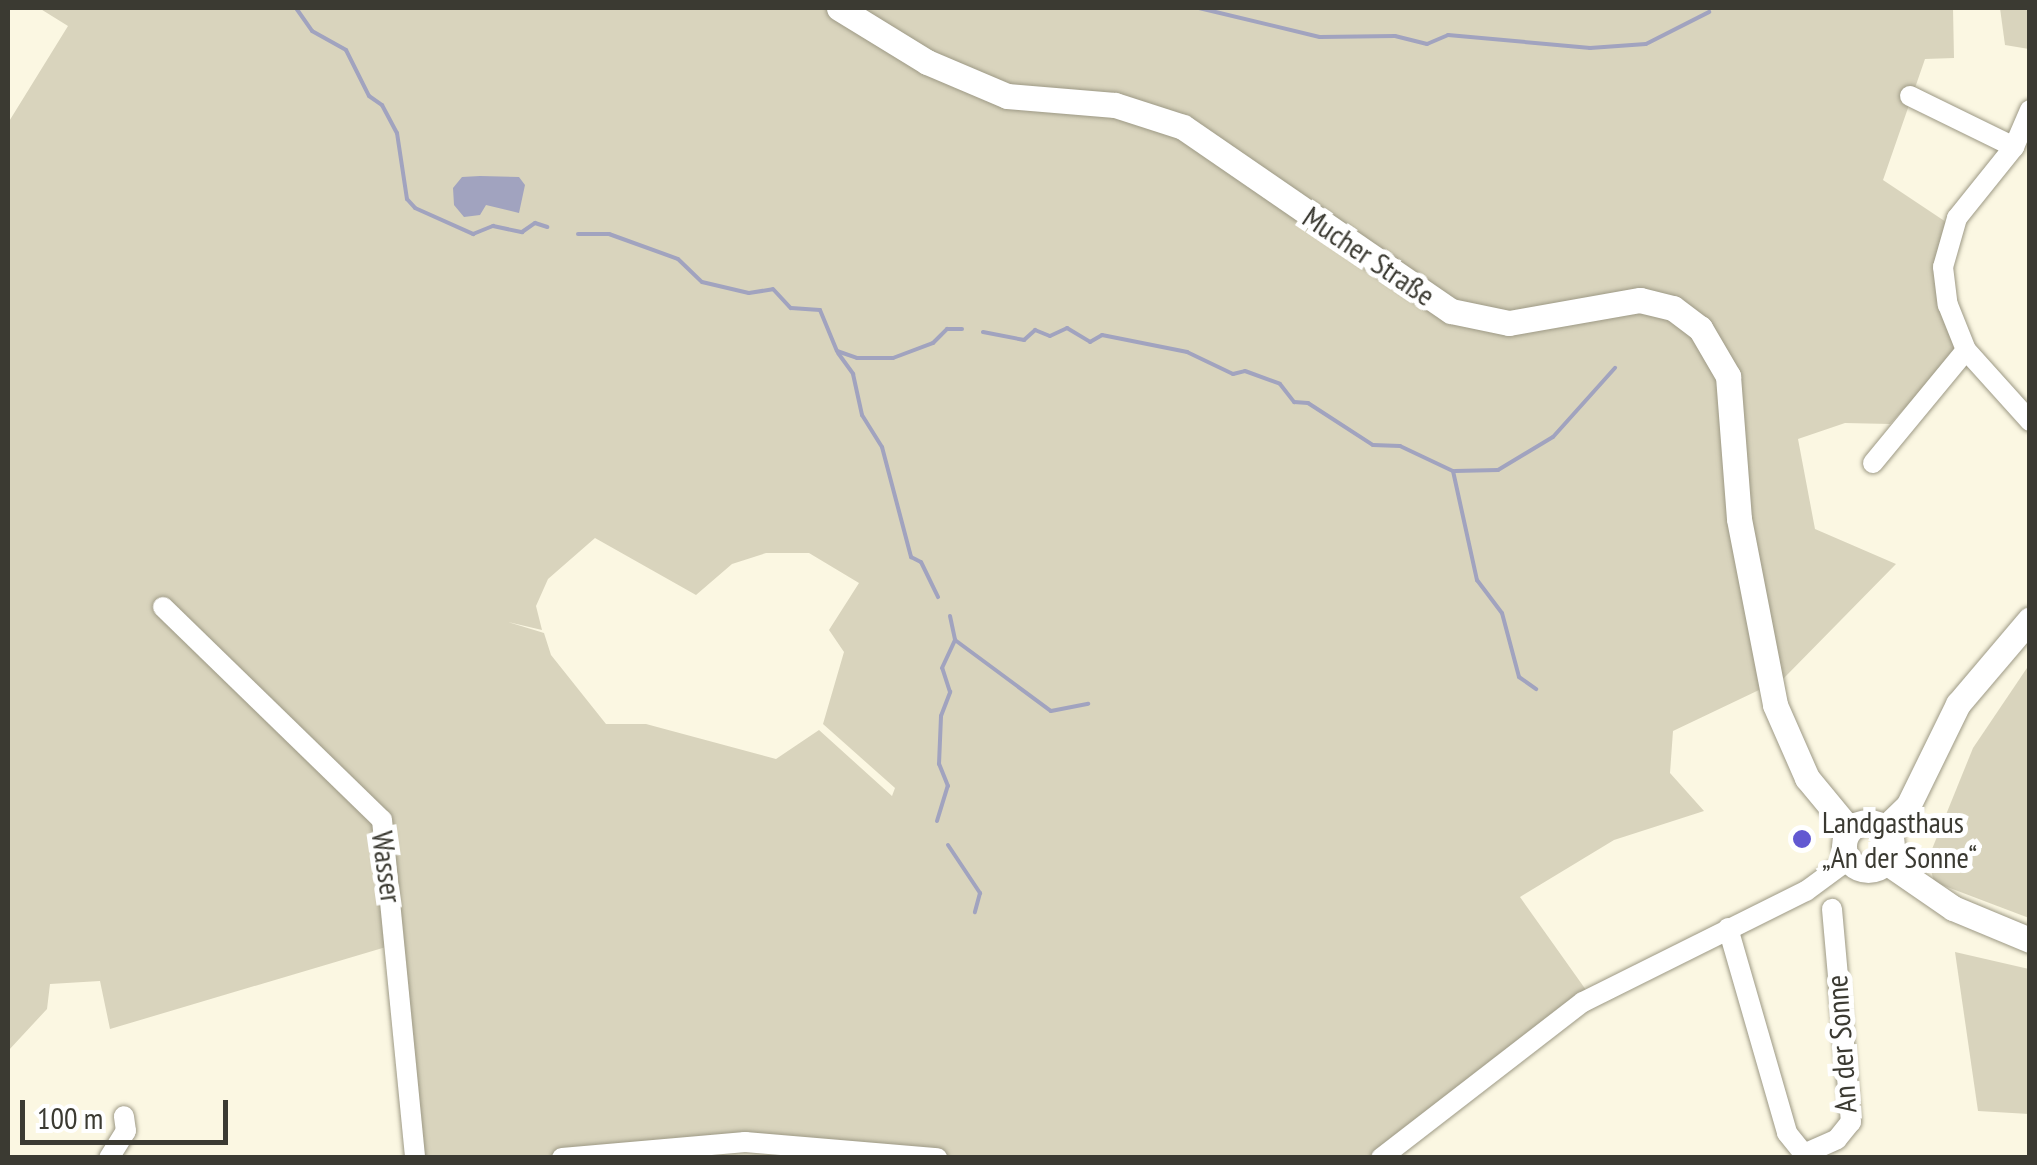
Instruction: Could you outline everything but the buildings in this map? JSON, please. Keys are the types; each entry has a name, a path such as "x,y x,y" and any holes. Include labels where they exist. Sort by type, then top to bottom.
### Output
{"main road":[{"name":"Mucher Straße","path":"839,8 973,84 1047,103 1116,105 1184,127 1451,310 1509,323 1640,300 1673,308 1700,328 1728,376 1739,519 1775,705 1807,778 1850,830"},
{"path":"1885,828 1908,806 1958,704 2030,619"},
{"path":"1868,822 1885,828 1892,841 1886,862 1862,870 1848,860 1844,844 1850,830 1868,822"},
{"path":"1886,862 1953,908 2030,940"}],"street":[{"path":"1910,96 2014,146"},
{"path":"2030,110 2014,146 1958,218 1944,251 1948,306 1966,350 2030,421"},
{"path":"1874,463 1966,350"},
{"name":"Wasser","path":"164,607 183,633 354,786 382,820 415,1158"},
{"path":"1390,1156 1583,1002 1806,891 1848,860"},
{"name":"An der Sonne","path":"1728,928 1787,1133 1804,1154 1837,1139 1851,1122 1832,910"},
{"path":"109,1158 126,1130 124,1116"},
{"path":"562,1158 745,1142 937,1158"}],"shaded area":[{"path":"39,8 1953,8 1954,58 1925,59 1883,180 1946,222 1937,275 1957,352 1890,424 1845,423 1798,439 1815,529 1896,564 1784,678 1673,731 1670,773 1704,811 1614,840 1520,897 1591,997 1382,1157 937,1158 788,1143 562,1158 409,1157 386,947 110,1029 100,981 50,984 47,1009 8,1051 8,123 68,26","holes":["595,538 696,595 732,564 766,553 809,553 859,583 829,630 844,652 823,724 895,788 892,796 819,730 776,759 646,724 606,724 551,655 544,633 508,622 542,630 536,606 548,579"]},
{"path":"2000,8 2029,8 2029,49 2005,45"},
{"path":"2029,665 2029,918 1934,882 1928,859 1973,748"},
{"path":"1955,952 2029,969 2029,1114 1978,1111"}],"water":[{"path":"462,177 519,177 525,185 519,213 486,205 480,215 464,217 454,205 453,188"}],"waterway":[{"path":"296,8 312,31 346,50 369,96 382,105 397,133 407,199 415,208 473,234 493,226 522,232 535,223 547,227"},
{"path":"1199,8 1320,37 1395,36 1427,44 1448,35 1590,48 1646,44 1709,12"},
{"path":"578,234 609,234 678,259 702,282 749,293 773,289 791,308 820,310 837,351 857,358 893,358 933,343 947,329 962,329"},
{"path":"983,332 1024,340 1035,330 1050,336 1067,328 1090,342 1102,335 1187,352 1233,374 1245,371 1280,384 1294,402 1308,403 1373,445 1400,446 1453,471 1477,580 1502,613 1519,677 1536,689"},
{"path":"838,353 853,374 862,415 882,447 911,557 921,562 938,597"},
{"path":"1455,471 1498,470 1553,437 1615,368"},
{"path":"950,616 955,640 1051,711 1088,704"},
{"path":"937,821 948,786 939,764 941,716 950,692 942,668 955,640"},
{"path":"948,845 980,893 975,912"}],"place":[{"name":"Landgasthaus „An der Sonne“","path":"1802,839"}]}
